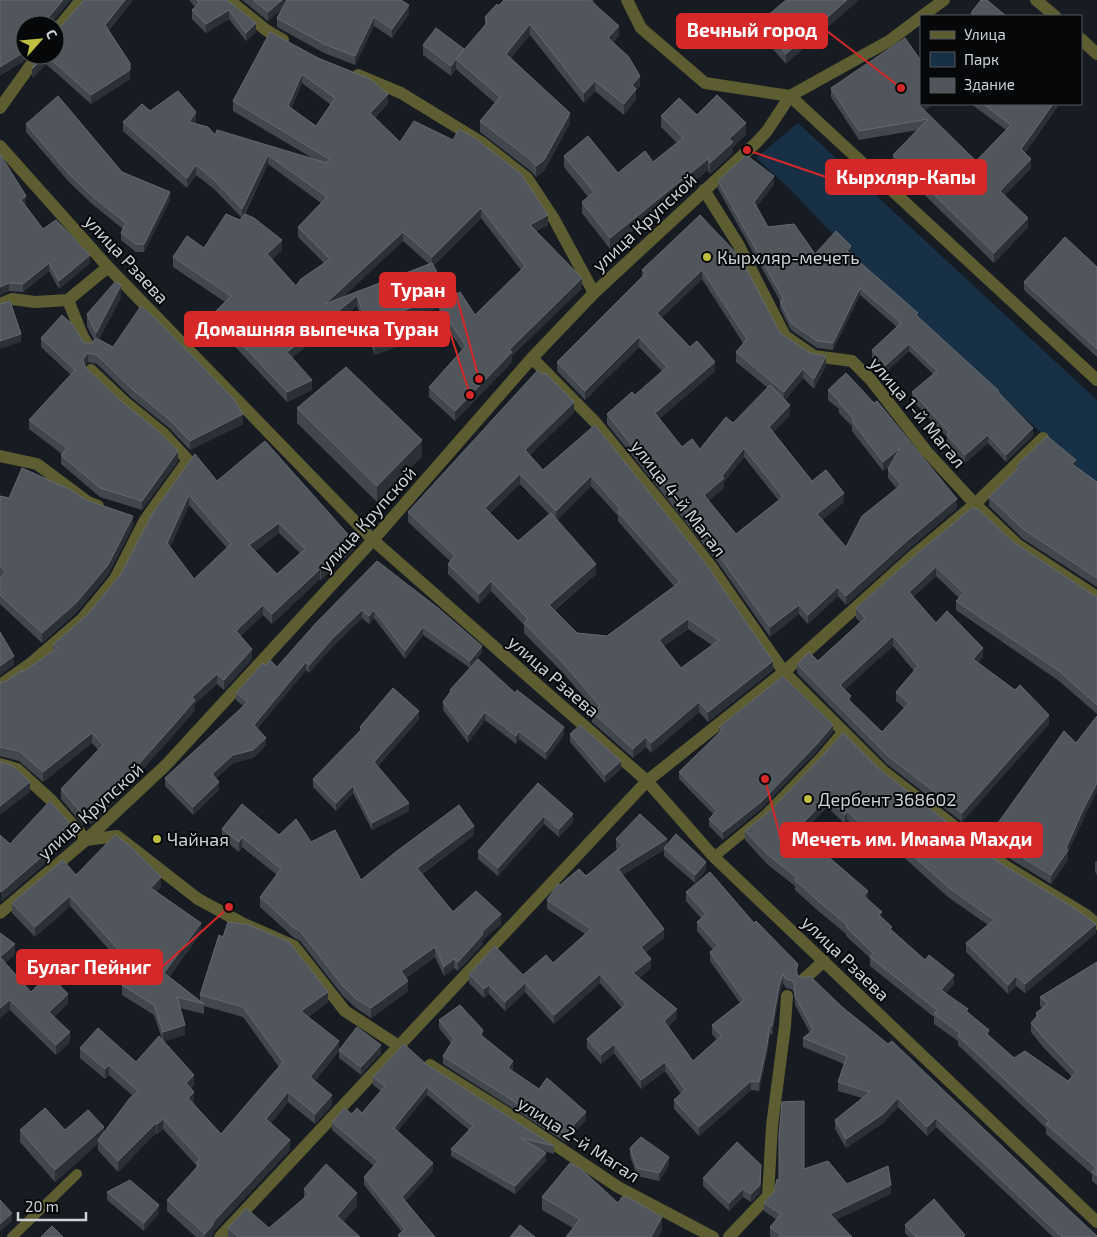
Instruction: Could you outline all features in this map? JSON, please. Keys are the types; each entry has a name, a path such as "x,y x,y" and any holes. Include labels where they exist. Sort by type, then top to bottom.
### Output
{"street":[{"path":"65,20 81,0"},
{"path":"229,0 266,30 297,48"},
{"path":"627,0 641,28 705,83 790,96 1097,380"},
{"path":"925,15 944,0"},
{"path":"1036,0 1054,15"},
{"path":"790,96 889,41 920,18"},
{"path":"1082,40 1097,54"},
{"path":"0,108 31,65"},
{"path":"348,71 401,93 481,142 527,178 554,219 594,293"},
{"name":"улица Крупской","path":"0,913 86,840 166,765 373,540 532,358 594,293 756,143 767,131 790,96"},
{"name":"улица Рзаева","path":"0,146 108,267 373,540 647,781 714,857 1097,1222"},
{"name":"улица 1-й Магал","path":"704,190 738,244 786,336 814,356 852,361 871,380 927,452 974,504 1018,545 1097,597"},
{"path":"0,304 12,299 34,302 68,300 108,267"},
{"path":"68,300 88,345"},
{"name":"улица 4-й Магал","path":"532,358 595,422 679,525 710,565 784,672 883,771 1007,867 1086,915 1097,924"},
{"path":"0,686 30,664 82,618 115,579 141,519 188,460 164,434 127,404 91,370"},
{"path":"220,1237 647,781 784,672 914,555 974,504 1043,438"},
{"path":"0,456 37,464 88,502 112,510"},
{"path":"0,764 17,769 51,800 86,840 117,836 198,899 244,924 294,946 345,1011 399,1046"},
{"path":"804,979 824,961"},
{"path":"729,1237 768,1196 772,1126 787,996"},
{"name":"улица 2-й Магал","path":"430,1065 518,1120 618,1187 713,1237"}],"lane":[{"path":"714,857 766,814 844,731"},
{"path":"12,1237 77,1174"}],"green space":[{"path":"798,123 1097,400 1097,486 851,253 789,188 756,158"}],"building":[{"path":"0,0 63,0 50,15 15,15 15,58 0,67"},
{"path":"84,0 125,0 105,25 130,63 130,70 91,95 57,65 65,65 65,22"},
{"path":"197,0 227,0 256,23 246,33 229,10 206,24 192,10 199,3"},
{"path":"253,0 282,0 268,12"},
{"path":"287,0 401,0 409,5 392,29 374,17 355,56 324,44 277,18"},
{"path":"504,0 590,0 619,26 608,38 628,56 640,76 632,85 636,89 624,104 595,81 584,93 530,24 506,54 570,113 544,160 536,166 480,121 500,97 456,59 451,66 423,45 436,28 464,49 457,58 487,23 485,17 497,4 498,6"},
{"path":"786,0 847,0 786,54 759,23"},
{"path":"981,0 987,0 1005,15 973,15 971,13"},
{"path":"270,32 318,58 370,79 388,94 370,113 400,142 414,121 453,140 459,129 476,139 521,174 548,215 530,225 582,278 509,350 512,352 455,411 429,387 466,346 439,306 460,292 475,315 525,266 481,208 432,257 403,232 325,304 432,263 449,294 394,314 401,335 375,345 357,296 287,352 312,380 287,392 213,314 231,296 173,257 187,236 204,248 226,214 240,220 245,214 254,218 282,240 267,254 296,286 301,279 330,259 298,227 327,197 268,155 242,209 214,180 196,165 187,178 123,122 142,104 150,111 178,91 196,112 189,122 208,127 215,135 217,130 327,163 329,159 233,101","holes":["302,74 335,98 316,126 288,106"]},
{"path":"905,38 920,60 919,105 976,161 1011,125 984,105 1052,105 1021,149 1031,159 1000,191 1028,218 994,253 893,155 928,119 859,131 831,88"},
{"path":"717,95 746,123 729,139 733,142 710,163 708,159 610,238 582,202 594,192 564,156 588,136 618,173 645,151 653,162 683,138 661,116 679,98 697,115"},
{"path":"58,96 122,172 170,192 144,244 136,244 121,233 126,223 91,195 69,174 26,124"},
{"path":"0,154 26,196 21,200 43,229 56,220 90,255 59,281 49,263 23,284 9,283 0,287 0,234 2,232 0,230"},
{"path":"746,155 774,176 754,202 768,227 794,224 815,254 836,231 851,246 847,251 918,313 916,315 999,391 1033,428 1006,455 988,435 965,455 947,435 949,432 912,392 937,371 909,344 886,365 872,350 901,323 860,288 833,343 817,341 791,323 780,301 784,300 718,181"},
{"path":"700,215 741,258 780,333 810,353 826,356 814,379 803,369 784,392 736,352 747,339 702,270 657,313 690,347 697,341 715,362 655,413 682,447 692,439 700,449 726,417 733,423 770,385 790,405 769,427 812,481 826,470 844,493 817,514 846,547 862,516 901,485 888,469 900,448 883,462 852,421 854,419 828,390 846,373 874,403 877,401 957,499 846,596 838,587 808,615 799,605 770,627 716,551 607,414 632,392 635,395 667,367 639,337 585,391 557,362 646,273 642,270","holes":["744,448 783,497 736,534 704,495 724,478 722,476"]},
{"path":"1065,237 1097,267 1097,349 1024,282"},
{"path":"115,282 121,285 96,333 87,314"},
{"path":"10,301 21,334 0,341 0,304"},
{"path":"141,306 233,398 243,414 190,441 169,419 132,389 97,355 88,353 83,359 85,367 178,451 142,501 100,488 61,455 67,448 29,420 75,370 41,338 62,315 73,325 84,343 92,343 96,338 113,347"},
{"path":"346,367 422,440 377,486 297,408"},
{"path":"538,370 543,375 545,373 574,402 525,450 543,470 595,425 703,560 773,661 708,712 699,702 651,743 646,737 633,749 592,712 600,706 563,663 524,623 528,619 491,581 479,594 448,564 455,556 408,512","holes":["520,474 556,511 591,476 620,509 618,512 680,582 607,636 577,633 549,605 596,564 551,513 518,541 485,508","688,619 719,640 681,668 659,640"]},
{"path":"1047,436 1076,460 1072,464 1097,482 1097,578 1023,529 989,497 1019,467 1017,465"},
{"path":"265,441 353,540 272,614 263,605 236,631 252,649 224,680 217,674 192,697 195,700 106,801 91,814 88,811 83,815 61,789 103,745 92,733 43,772 19,751 0,747 0,682 5,682 22,670 23,672 57,648 53,645 88,614 121,574 152,514 195,454 217,481","holes":["189,495 231,544 194,579 167,543","279,523 305,549 277,574 249,545"]},
{"path":"22,468 71,490 86,500 133,516 108,565 76,603 42,633 0,595 0,578 6,572 0,566 0,496 9,498"},
{"path":"973,507 976,510 977,508 1013,542 1097,596 1097,705 1059,671 956,601 964,593 936,567 909,592 936,623 947,611 983,648 973,659 1015,690 1020,685 1049,715 962,813 888,756 797,664 809,652 818,661 865,618 856,608","holes":["893,636 918,666 896,692 909,703 882,732 848,699 851,696 840,685"]},
{"path":"377,561 438,608 482,646 470,661 423,627 405,651 374,610 369,616 362,610 309,665 306,662 254,725 266,738 253,750 233,755 212,774 219,782 193,807 165,778 248,702 236,693 263,663 266,666 270,660 277,667 316,623"},
{"path":"0,632 14,656 0,666"},
{"path":"478,659 515,693 517,690 564,727 546,752 519,731 516,736 485,712 468,735 443,702 450,690"},
{"path":"783,676 833,725 761,802 723,832 709,819 717,811 679,772 722,730 719,727"},
{"path":"393,688 419,711 374,762 409,803 372,823 353,786 336,803 313,779 362,729 360,727"},
{"path":"1097,716 1097,783 1066,848 1068,850 1051,875 1012,851 990,834 1064,731 1076,743"},
{"path":"580,725 621,761 605,775 570,734"},
{"path":"843,733 878,768 980,848 1003,865 1074,908 1096,924 1025,984 1016,976 1008,985 966,943 994,920 948,887 879,825 871,833 847,811 845,815 827,798 802,824 821,842 817,847 868,891 864,896 882,912 879,915 892,927 890,929 925,960 929,955 954,975 941,990 968,1009 966,1011 989,1030 987,1034 1014,1058 1025,1051 1068,1081 1076,1072 1031,1023 1038,1015 1036,1013 1048,1004 1040,997 1097,962 1097,1176 1092,1172 1096,1168 1046,1124 1049,1121 958,1036 960,1033 934,1014 937,1010 870,957 873,953 846,927 847,925 795,880 797,878 767,854 745,831 771,810"},
{"path":"0,762 13,766 30,782 0,806"},
{"path":"538,783 573,814 559,829 544,816 498,868 478,851"},
{"path":"50,801 72,826 50,846 52,848 1,892 0,835 10,844"},
{"path":"242,804 279,835 296,819 311,842 335,830 361,880 459,805 474,826 417,868 453,912 476,891 501,914 482,932 483,934 458,962 454,959 444,967 435,947 401,971 408,981 371,1008 356,999 343,986 300,931 260,897 281,869 242,837 239,842 222,829"},
{"path":"640,814 667,839 618,869 664,929 641,947 651,959 633,973 677,1009 664,1021 693,1061 721,1036 712,1025 744,1000 710,952 718,946 697,922 706,914 686,892 710,872 754,923 756,921 798,964 796,971 798,976 805,978 810,976 841,1006 888,1044 892,1041 1097,1237 1062,1237 936,1118 927,1127 898,1098 883,1114 846,1139 835,1120 870,1092 838,1082 847,1056 803,1038 813,1030 795,996 794,983 786,979 783,974 772,1026 770,1025 759,1082 751,1081 699,1127 674,1100 685,1090 665,1062 641,1080 614,1044 601,1055 587,1039 626,1004 600,974 554,1015 525,983 505,1002 489,985 484,989 469,974 495,946 523,975 546,955 553,963 591,929 547,900 558,884 560,885 579,869 586,876 623,845 616,839"},
{"path":"676,834 706,862 695,875 664,848"},
{"path":"115,835 129,845 161,877 151,888 201,923 164,973 204,1004 177,997 185,1025 163,1032 154,1005 122,985 128,979 113,971 125,957 70,896 35,927 12,903 63,860 76,875"},
{"path":"228,922 249,925 289,942 328,992 301,1011 339,1041 310,1077 332,1095 315,1114 288,1092 266,1119 290,1140 214,1221 205,1234 167,1200 199,1165 196,1163 200,1159 163,1119 156,1123 118,1161 98,1140 130,1098 138,1091 109,1065 105,1069 80,1048 98,1028 136,1062 159,1036 194,1075 186,1083 194,1092 188,1098 221,1134 283,1062 243,1007 200,995 219,935 223,937"},
{"path":"0,933 15,944 0,957"},
{"path":"0,957 31,992 49,974 68,994 49,1012 70,1032 56,1045 10,1000 0,1008"},
{"path":"460,1005 483,1030 481,1035 513,1061 508,1068 539,1089 547,1078 586,1112 565,1134 443,1056 454,1039 439,1020"},
{"path":"357,1027 381,1045 361,1067 339,1050"},
{"path":"404,1044 426,1064 554,1146 521,1138 546,1153 515,1186 451,1149 473,1126 427,1087 394,1128 433,1163 402,1197 435,1237 400,1237 398,1235 405,1229 364,1177 378,1161 332,1122 344,1108 352,1114 357,1108 362,1113 385,1086 373,1077"},
{"path":"804,1101 804,1169 828,1161 847,1184 888,1166 891,1185 830,1214 852,1237 778,1237 781,1235 770,1227 781,1214 764,1203 774,1192 777,1179 779,1182 779,1135 782,1102"},
{"path":"45,1108 65,1130 88,1110 104,1127 55,1170 20,1130"},
{"path":"641,1137 669,1157 659,1173 637,1168 630,1148"},
{"path":"737,1142 761,1165 760,1185 751,1194 743,1189 729,1203 703,1178"},
{"path":"570,1163 580,1168 618,1203 622,1197 628,1197 662,1217 651,1237 566,1237 580,1219 542,1197"},
{"path":"326,1164 357,1193 337,1216 360,1237 239,1237 228,1228 246,1208 269,1228 309,1194 304,1189"},
{"path":"130,1180 159,1205 144,1223 107,1192"},
{"path":"934,1199 965,1235 963,1237 916,1237 905,1225"},
{"path":"0,1200 12,1213 0,1224"},
{"path":"520,1225 535,1237 510,1237"},
{"path":"52,1226 63,1237 41,1237"}],"place":[{"name":"Вечный город","path":"901,88"},
{"name":"Кырхляр-Капы","path":"747,150"},
{"name":"Кырхляр-мечеть","path":"707,257"},
{"name":"Туран","path":"479,379"},
{"name":"Домашняя выпечка Туран","path":"470,395"},
{"name":"Мечеть им. Имама Махди","path":"765,779"},
{"name":"Дербент 368602","path":"808,799"},
{"name":"Чайная","path":"157,839"},
{"name":"Булаг Пейниг","path":"229,907"}]}
